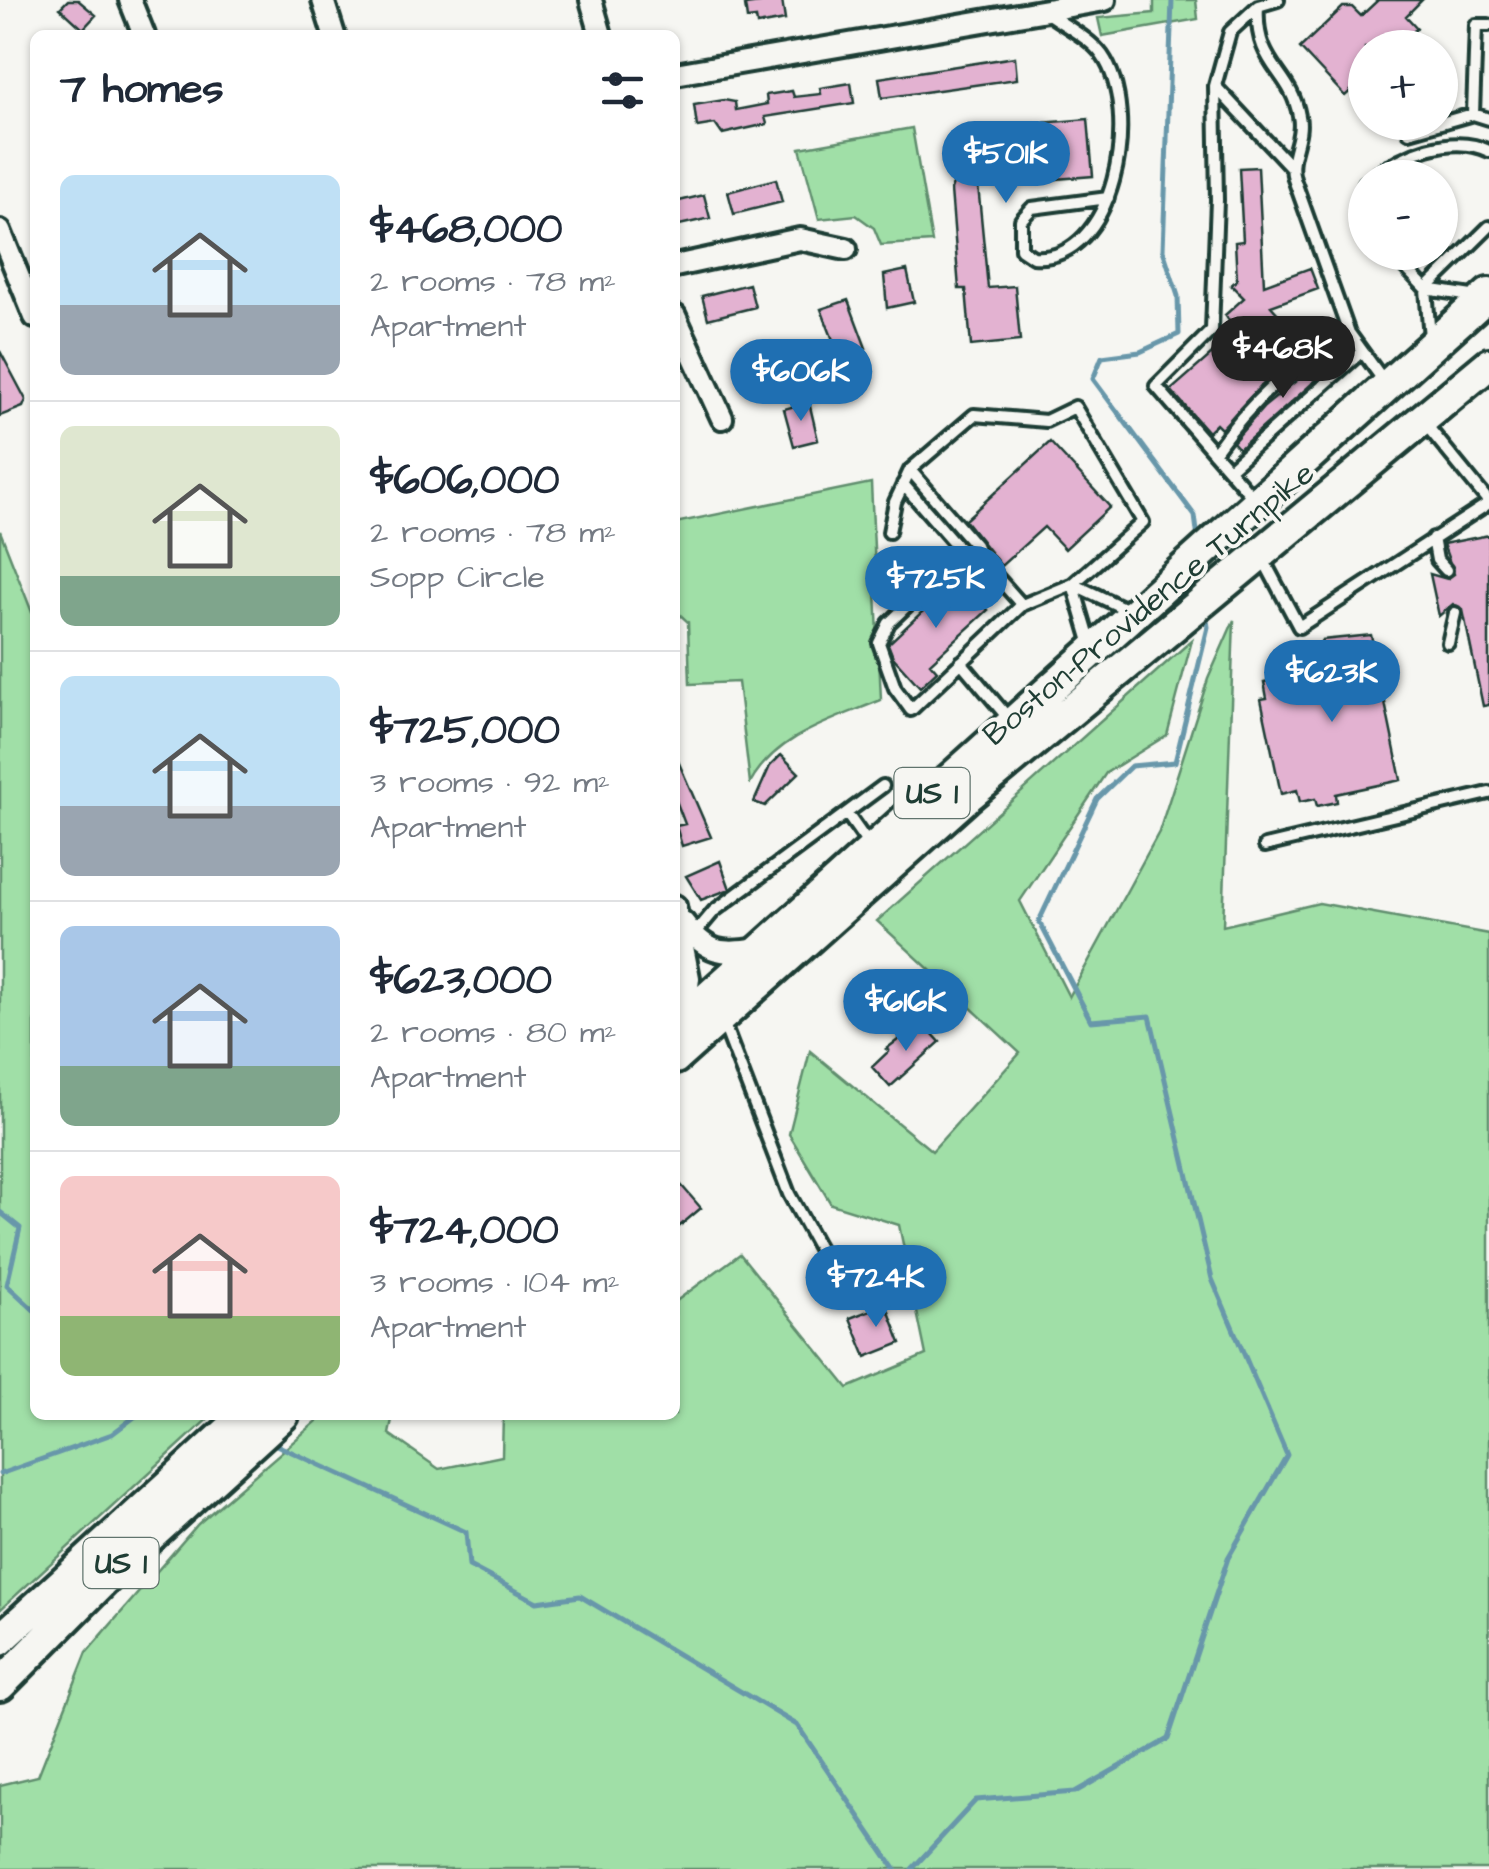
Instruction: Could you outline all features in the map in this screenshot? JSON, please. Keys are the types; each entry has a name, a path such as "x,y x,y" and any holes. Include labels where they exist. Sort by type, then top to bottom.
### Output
{"main road":[{"name":"Boston-Providence Turnpike","path":"680,1022 1487,296"},
{"name":"Boston-Providence Turnpike","path":"680,1053 952,810 1489,364"},
{"name":"US 1","path":"0,1640 256,1426"},
{"name":"US 1","path":"0,1685 256,1426"}],"street":[{"path":"130,0 142,30"},
{"path":"324,0 333,30"},
{"path":"591,0 600,30"},
{"path":"680,73 976,18 1046,12 1106,0"},
{"path":"0,232 30,293"},
{"path":"680,265 800,239 846,248"},
{"path":"680,327 722,418"},
{"path":"680,916 693,936 714,954 761,949"},
{"path":"680,928 689,978 680,1022"}],"lane":[{"path":"1256,502 1156,386 1212,330 1217,200 1215,86 1230,32 1258,3 1278,0"},
{"path":"1258,3 1261,47 1299,113 1290,167"},
{"path":"1046,12 1100,52 1114,79 1122,142 1108,198 1068,248 1042,258 1025,255 1021,249 1020,220 1032,208 1108,198"},
{"path":"1473,114 1476,25 1489,26"},
{"path":"1215,86 1290,167 1350,333 1360,353 1386,385"},
{"path":"1458,118 1473,114 1489,119"},
{"path":"1394,160 1424,150 1475,144 1489,151"},
{"path":"1426,289 1489,227"},
{"path":"1411,270 1426,289 1431,346"},
{"path":"1426,289 1487,296"},
{"path":"1214,452 1231,428 1318,347 1350,333"},
{"path":"1229,469 1360,353"},
{"path":"889,532 910,470 974,415 1046,421 1075,406 1142,522 1073,584 1022,604 910,710 895,688 879,642 888,624 910,603"},
{"path":"1260,555 1299,627 1489,502 1422,420"},
{"path":"910,470 1022,604"},
{"path":"903,484 963,553 981,559"},
{"path":"1433,538 1437,560 1433,573"},
{"path":"1437,560 1446,570"},
{"path":"1073,584 1133,612"},
{"path":"1073,584 1092,648"},
{"path":"1448,644 1449,618"},
{"path":"961,662 1011,722"},
{"path":"693,936 714,910 883,786"},
{"path":"1265,846 1489,793"},
{"path":"847,814 872,849"},
{"path":"720,1017 789,1194 838,1284"}],"green space":[{"path":"1154,0 1196,0 1198,19 1102,36 1098,18 1154,13"},
{"path":"912,128 932,242 881,245 874,228 856,215 819,219 800,148"},
{"path":"871,483 881,700 790,741 761,766 750,783 738,682 690,684 688,622 680,615 680,522"},
{"path":"0,531 30,607 30,1420 207,1420 0,1610"},
{"path":"1234,620 1223,926 1319,903 1489,934 1489,1869 0,1869 0,1785 38,1776 87,1652 198,1524 318,1420 392,1420 389,1434 439,1469 502,1456 503,1420 680,1420 680,1298 740,1254 848,1388 926,1355 899,1225 831,1204 789,1134 810,1051 932,1151 1020,1053 877,921 1192,640 1167,735 1106,773 1020,901 1069,997 1159,832 1208,679"}],"building":[{"path":"68,0 78,0 96,15 83,29 60,8"},
{"path":"782,0 785,20 757,25 756,18 747,19 745,5"},
{"path":"1378,0 1422,0 1406,16 1415,30 1348,30 1345,96 1300,48 1343,7 1352,7 1361,16"},
{"path":"1015,57 1017,79 882,98 879,78"},
{"path":"851,83 854,103 765,117 767,124 722,134 715,124 697,127 694,105 724,100 735,102 736,110 767,104 766,95 792,91 794,97 821,94 820,88"},
{"path":"1088,119 1093,176 978,185 988,288 1015,286 1020,341 971,346 966,289 959,289 951,190 953,184 962,183 957,130"},
{"path":"1258,167 1264,285 1310,268 1318,289 1271,306 1308,347 1268,378 1221,429 1216,424 1208,432 1171,390 1212,354 1219,362 1243,341 1225,315 1244,298 1231,285 1237,280 1235,242 1243,241 1239,168"},
{"path":"776,179 782,202 734,214 728,192"},
{"path":"704,195 710,218 680,225 680,201"},
{"path":"907,270 914,302 887,308 884,275"},
{"path":"749,284 755,307 708,319 702,296"},
{"path":"848,300 866,348 860,350 866,367 851,373 844,356 840,358 821,309"},
{"path":"779,346 792,377 770,386 763,369 747,375 739,355"},
{"path":"0,351 26,400 23,407 0,416"},
{"path":"1329,354 1336,362 1239,449 1233,442 1264,407"},
{"path":"809,402 818,440 794,446 784,409"},
{"path":"1050,442 1110,507 1065,549 1044,527 1001,566 965,520"},
{"path":"1489,535 1489,705 1483,706 1463,610 1453,604 1439,616 1430,574 1447,579 1454,574 1443,544"},
{"path":"958,578 988,610 930,663 937,671 920,687 893,657 888,644"},
{"path":"1371,635 1401,780 1336,794 1337,802 1317,806 1315,799 1300,802 1297,790 1281,794 1261,699 1267,698 1264,682 1322,669 1318,646 1322,640"},
{"path":"781,755 799,773 765,806 754,802 770,766"},
{"path":"680,766 711,837 682,846 680,825 685,824 680,811"},
{"path":"720,861 730,889 701,900 686,876"},
{"path":"922,1022 940,1042 890,1087 872,1067 889,1051 886,1049"},
{"path":"680,1184 701,1208 680,1226"},
{"path":"886,1304 901,1343 866,1357 850,1318"}],"waterway":[{"path":"1172,0 1163,250 1178,296 1179,334 1140,352 1102,357 1093,379 1195,516 1198,539"},
{"path":"912,1869 976,1800 1075,1792 1168,1739 1228,1558 1287,1455 1212,1279 1150,1016 1091,1021 1039,921 1097,799 1131,766 1175,762 1208,627 1206,615"},
{"path":"0,1212 20,1228 7,1285 30,1306"},
{"path":"0,1474 112,1434 130,1420"},
{"path":"272,1443 466,1532 469,1566 537,1602 580,1596 797,1725 895,1869"}]}
